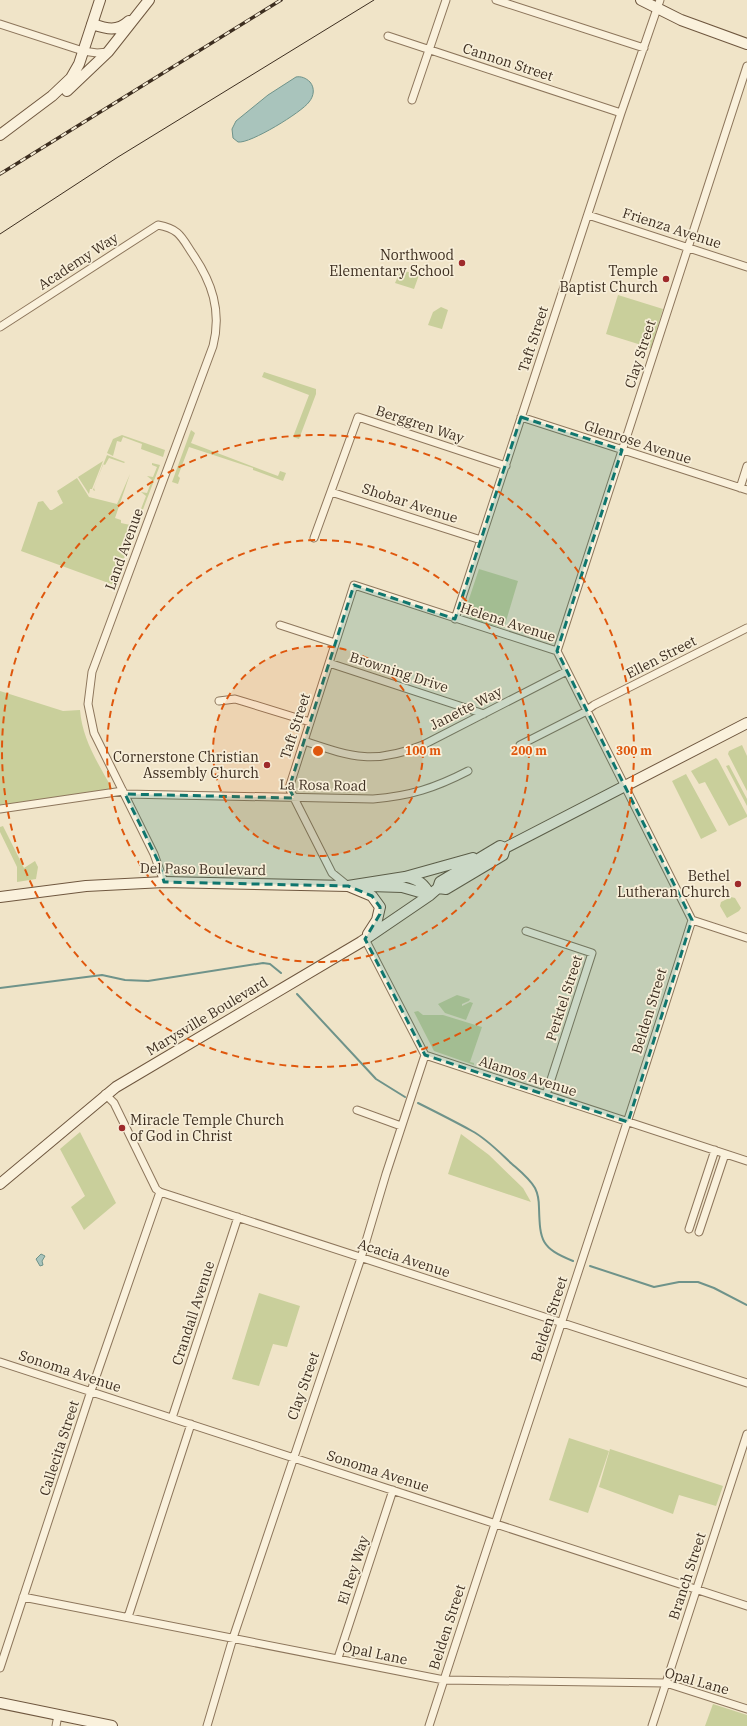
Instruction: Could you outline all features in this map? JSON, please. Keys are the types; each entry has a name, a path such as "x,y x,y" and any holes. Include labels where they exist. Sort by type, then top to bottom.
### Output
{"main road":[{"path":"0,135 52,96 74,74 100,0"},
{"path":"52,96 64,94 108,52 149,0"},
{"path":"641,0 658,4 682,20 747,44"},
{"path":"92,24 110,29 118,29 138,13"},
{"path":"505,848 747,723"},
{"name":"Marysville Boulevard","path":"0,1184 105,1094 365,939 434,891 440,882 500,846 505,848 503,855 446,889 434,891"},
{"name":"Del Paso Boulevard","path":"0,897 86,886 164,882 348,886 405,877 488,853"},
{"path":"405,877 416,879 434,891"},
{"path":"348,886 402,887 434,891"},
{"path":"348,886 372,896 380,907 377,920 365,939"},
{"path":"0,1703 112,1726"}],"street":[{"path":"412,100 446,0"},
{"path":"496,0 644,48"},
{"name":"Taft Street","path":"456,619 658,4"},
{"path":"0,24 83,51 97,53 108,52"},
{"name":"Cannon Street","path":"388,36 621,113"},
{"name":"Clay Street","path":"557,651 747,66"},
{"name":"Frienza Avenue","path":"588,214 747,267"},
{"name":"Academy Way","path":"0,327 158,225 172,227"},
{"name":"Land Avenue","path":"164,882 156,858 94,733 88,704 90,682 210,355 216,330 215,301 209,282 188,247 172,227"},
{"name":"Berggren Way","path":"314,538 358,417 506,466"},
{"name":"Glenrose Avenue","path":"522,417 743,489"},
{"path":"743,489 747,466"},
{"name":"Shobar Avenue","path":"331,492 481,540"},
{"name":"Taft Street","path":"348,886 332,873 288,788 354,585"},
{"name":"Helena Avenue","path":"354,585 557,651 692,920"},
{"path":"280,625 336,643"},
{"name":"Ellen Street","path":"586,709 747,628"},
{"name":"Browning Drive","path":"329,663 484,714"},
{"name":"Janette Way","path":"304,741 346,755 357,757 397,754 422,745 567,671"},
{"path":"219,701 234,699 310,722"},
{"path":"520,745 583,713 586,709"},
{"name":"La Rosa Road","path":"0,809 124,793 373,799 392,797 430,789 468,771"},
{"path":"692,920 747,938"},
{"name":"Belden Street","path":"429,1726 494,1523 628,1122 692,920"},
{"name":"Perktel Street","path":"526,931 592,953 546,1095"},
{"path":"365,939 425,1055"},
{"name":"Clay Street","path":"207,1726 233,1638 292,1457 361,1258 425,1055"},
{"name":"Alamos Avenue","path":"425,1055 747,1161"},
{"path":"105,1094 114,1103 156,1188 160,1192"},
{"path":"357,1110 402,1126"},
{"path":"689,1229 715,1150"},
{"path":"699,1232 725,1154"},
{"name":"Acacia Avenue","path":"160,1192 747,1383"},
{"name":"Callecita Street","path":"0,1668 91,1391 160,1192"},
{"name":"Crandall Avenue","path":"172,1418 238,1217"},
{"path":"692,1219 702,1222"},
{"name":"Sonoma Avenue","path":"0,1362 747,1606"},
{"path":"128,1617 191,1424"},
{"name":"Branch Street","path":"652,1726 747,1434"},
{"name":"El Rey Way","path":"338,1658 393,1490"},
{"name":"Opal Lane","path":"23,1597 444,1680 666,1683 747,1709"},
{"path":"56,1726 58,1715"}],"highlighted area":[{"path":"521,417 622,450 557,651 692,920 628,1122 425,1055 365,939 380,914 380,907 372,896 348,886 164,882 159,863 125,794 294,798 289,788 354,585 455,619"}],"green space":[{"path":"401,270 419,275 414,289 395,283"},
{"path":"618,295 663,309 651,348 606,334"},
{"path":"441,307 448,310 442,329 428,325 433,312"},
{"path":"264,372 316,389 316,394 299,439 293,437 309,395 262,377"},
{"path":"191,430 195,433 191,443 278,476 280,471 286,473 283,481 253,470 253,468 189,447 178,476 180,478 178,484 172,482"},
{"path":"122,435 165,450 163,457 141,449 142,444 123,437 121,442 117,441 113,456 107,453 113,439"},
{"path":"107,455 125,462 124,463 109,458 105,465 103,464"},
{"path":"103,461 92,489 90,489 89,494 78,477"},
{"path":"152,463 160,465 114,585 21,551 38,502 43,501 50,510 52,510 63,503 57,491 77,478 89,497 117,504 130,474 115,518 121,520 121,523 135,526 140,512 135,508 141,509 146,496 141,492 147,493 152,480 147,476 153,477 157,467 152,465"},
{"path":"479,569 518,581 504,628 473,620 465,611"},
{"path":"0,691 63,711 80,710 81,720 87,741 112,789 0,805"},
{"path":"742,745 747,756 747,791 728,754 729,751"},
{"path":"716,758 747,815 747,817 729,826 705,782 699,784 691,771"},
{"path":"729,765 747,799 747,806 726,766"},
{"path":"686,774 717,831 701,839 672,781"},
{"path":"3,826 24,868 35,861 38,867 36,879 17,882 17,867 0,832 0,827"},
{"path":"731,897 735,898 741,908 739,911 727,918 720,906 721,902"},
{"path":"457,995 470,999 462,1004 462,1006 470,1002 473,1003 466,1020 445,1013 438,1004"},
{"path":"418,1011 423,1015 443,1015 482,1027 470,1062 474,1063 474,1065 434,1051 414,1012"},
{"path":"80,1132 116,1203 84,1230 71,1207 85,1196 60,1149"},
{"path":"461,1134 489,1155 523,1188 531,1202 448,1174"},
{"path":"259,1293 300,1306 287,1347 273,1344 259,1386 232,1379"},
{"path":"569,1438 609,1451 588,1513 549,1500"},
{"path":"610,1449 723,1486 716,1506 679,1495 673,1514 599,1487"},
{"path":"713,1704 747,1715 747,1726 705,1726"}],"water":[{"path":"296,77 307,79 313,87 312,97 304,107 297,113 253,138 238,142 233,138 232,129 236,121 268,95"},
{"path":"41,1254 45,1256 42,1261 43,1265 40,1266 36,1259"}],"waterway":[{"path":"0,988 102,975 125,980 148,981 263,963 270,964 281,973"},
{"path":"297,994 376,1079 405,1097"},
{"path":"418,1103 483,1138 533,1184 538,1195 540,1228 544,1242 554,1252 573,1261"},
{"path":"590,1266 654,1287 679,1282 698,1282 714,1288 747,1305"}],"tram line":[{"path":"0,234 118,157 374,0"}],"railway":[{"path":"0,174 281,0"}],"place":[{"name":"Northwood Elementary School","path":"462,263"},
{"name":"Temple Baptist Church","path":"666,279"},
{"name":"Cornerstone Christian Assembly Church","path":"267,765"},
{"name":"Bethel Lutheran Church","path":"738,884"},
{"name":"Miracle Temple Church of God in Christ","path":"122,1128"}]}
